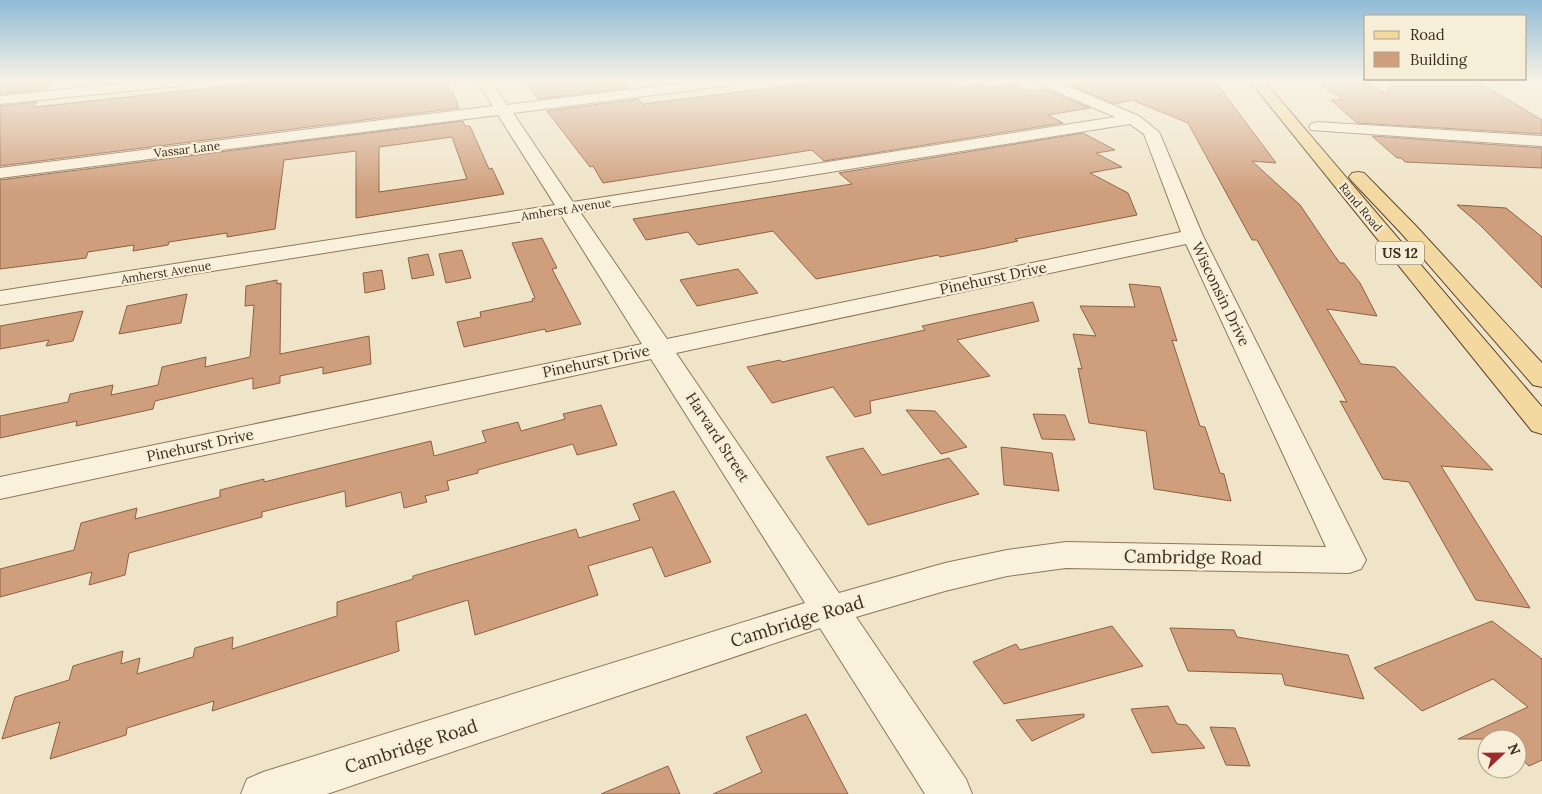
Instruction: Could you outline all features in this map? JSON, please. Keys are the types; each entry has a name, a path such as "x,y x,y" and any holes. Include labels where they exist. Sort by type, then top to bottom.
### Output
{"main road":[{"name":"Rand Road","path":"1288,118 1542,425"},
{"name":"Rand Road","path":"1303,118 1409,230 1542,380"}],"street":[{"name":"Vassar Lane","path":"0,173 438,118"},
{"name":"Harvard Street","path":"507,118 950,794"},
{"name":"Amherst Avenue","path":"0,298 1133,119"},
{"name":"Wisconsin Drive","path":"1133,119 1146,127 1153,137 1193,236 1349,560"},
{"path":"1317,127 1542,141"},
{"name":"Pinehurst Drive","path":"0,488 1193,236"},
{"name":"Cambridge Road","path":"263,794 830,610 944,576 1007,563 1066,555 1349,560"}],"building":[{"path":"0,118 379,118 0,166"},
{"path":"552,118 1054,118 1063,123 824,161 812,150 603,183 593,166 590,167"},
{"path":"1176,118 1243,118 1276,163 1252,161 1300,205 1340,263 1344,263 1360,283 1377,316 1327,309 1361,364 1395,367 1493,470 1441,466 1530,608 1476,600 1409,482 1383,479 1340,401 1347,402 1257,240 1252,240 1188,123"},
{"path":"1351,118 1539,118 1542,120 1542,134 1357,123"},
{"path":"463,121 465,126 470,126 489,169 492,168 504,194 356,218 356,151 284,160 275,229 227,237 227,233 169,242 168,245 133,251 134,245 88,252 86,258 0,269 0,180","holes":["452,137 467,179 379,192 379,147"]},
{"path":"1083,133 1115,150 1096,153 1122,167 1090,173 1128,193 1137,215 1015,239 1018,241 986,248 940,257 938,255 816,279 773,231 698,245 688,232 646,240 633,219 852,184 839,173"},
{"path":"1372,136 1542,148 1542,168 1405,162 1401,158 1397,158"},
{"path":"1457,205 1506,208 1542,237 1542,288 1480,225"},
{"path":"542,238 557,268 552,269 581,324 546,332 545,329 464,347 457,322 481,317 480,312 533,301 532,299 535,298 512,243"},
{"path":"462,250 471,278 446,283 439,254"},
{"path":"428,254 434,275 412,279 408,258"},
{"path":"738,269 758,293 697,306 680,280"},
{"path":"382,270 385,289 365,293 363,273"},
{"path":"277,280 277,284 281,283 280,354 369,336 371,364 323,374 323,367 280,376 280,383 253,389 253,378 155,401 153,409 76,426 77,421 0,438 0,416 68,402 70,394 113,385 111,395 158,385 162,367 206,357 205,367 250,357 254,305 245,306 246,286"},
{"path":"1129,284 1160,287 1177,341 1172,340 1200,426 1205,427 1220,473 1224,474 1231,501 1154,489 1146,431 1089,423 1078,368 1082,369 1073,334 1096,336 1080,306 1135,307"},
{"path":"187,294 181,323 119,334 127,306"},
{"path":"1033,302 1039,321 957,340 990,376 870,401 871,413 855,417 833,387 772,403 747,367 780,360 782,362 925,330 922,326"},
{"path":"83,311 73,341 46,346 49,340 0,349 0,326"},
{"path":"601,405 617,445 577,455 573,444 478,470 478,473 447,481 449,490 425,496 427,502 404,508 401,492 346,507 345,491 262,512 262,517 129,553 125,575 89,585 92,572 0,597 0,569 74,550 81,523 137,508 135,519 220,497 220,490 264,479 264,482 431,441 434,456 486,442 482,431 518,422 521,431 565,419 563,414"},
{"path":"906,410 935,411 967,447 941,454"},
{"path":"1033,414 1065,415 1075,440 1042,439"},
{"path":"1001,447 1052,453 1059,491 1004,485"},
{"path":"863,448 882,475 949,458 979,494 868,525 826,457"},
{"path":"674,491 711,562 665,577 652,547 588,566 598,595 475,635 468,600 396,622 399,651 212,711 214,701 127,728 126,735 50,759 60,722 2,739 15,697 69,680 73,666 123,651 121,664 140,658 137,674 193,657 195,648 233,637 232,649 337,616 337,602 413,579 413,576 576,529 579,538 640,520 633,504"},
{"path":"1492,621 1542,659 1542,760 1529,766 1527,764 1527,729 1480,729 1528,707 1493,679 1422,711 1374,668"},
{"path":"1112,626 1143,666 1004,704 973,662 1016,644 1020,650"},
{"path":"1170,628 1234,630 1237,637 1348,655 1364,699 1285,685 1282,674 1188,671"},
{"path":"1168,706 1177,724 1187,725 1205,748 1152,753 1131,709"},
{"path":"806,714 848,794 713,794 762,772 746,737"},
{"path":"1084,714 1084,717 1032,741 1016,720"},
{"path":"1210,727 1235,728 1250,766 1226,765"},
{"path":"1477,730 1477,739 1458,739"},
{"path":"668,766 680,794 601,794"}]}
